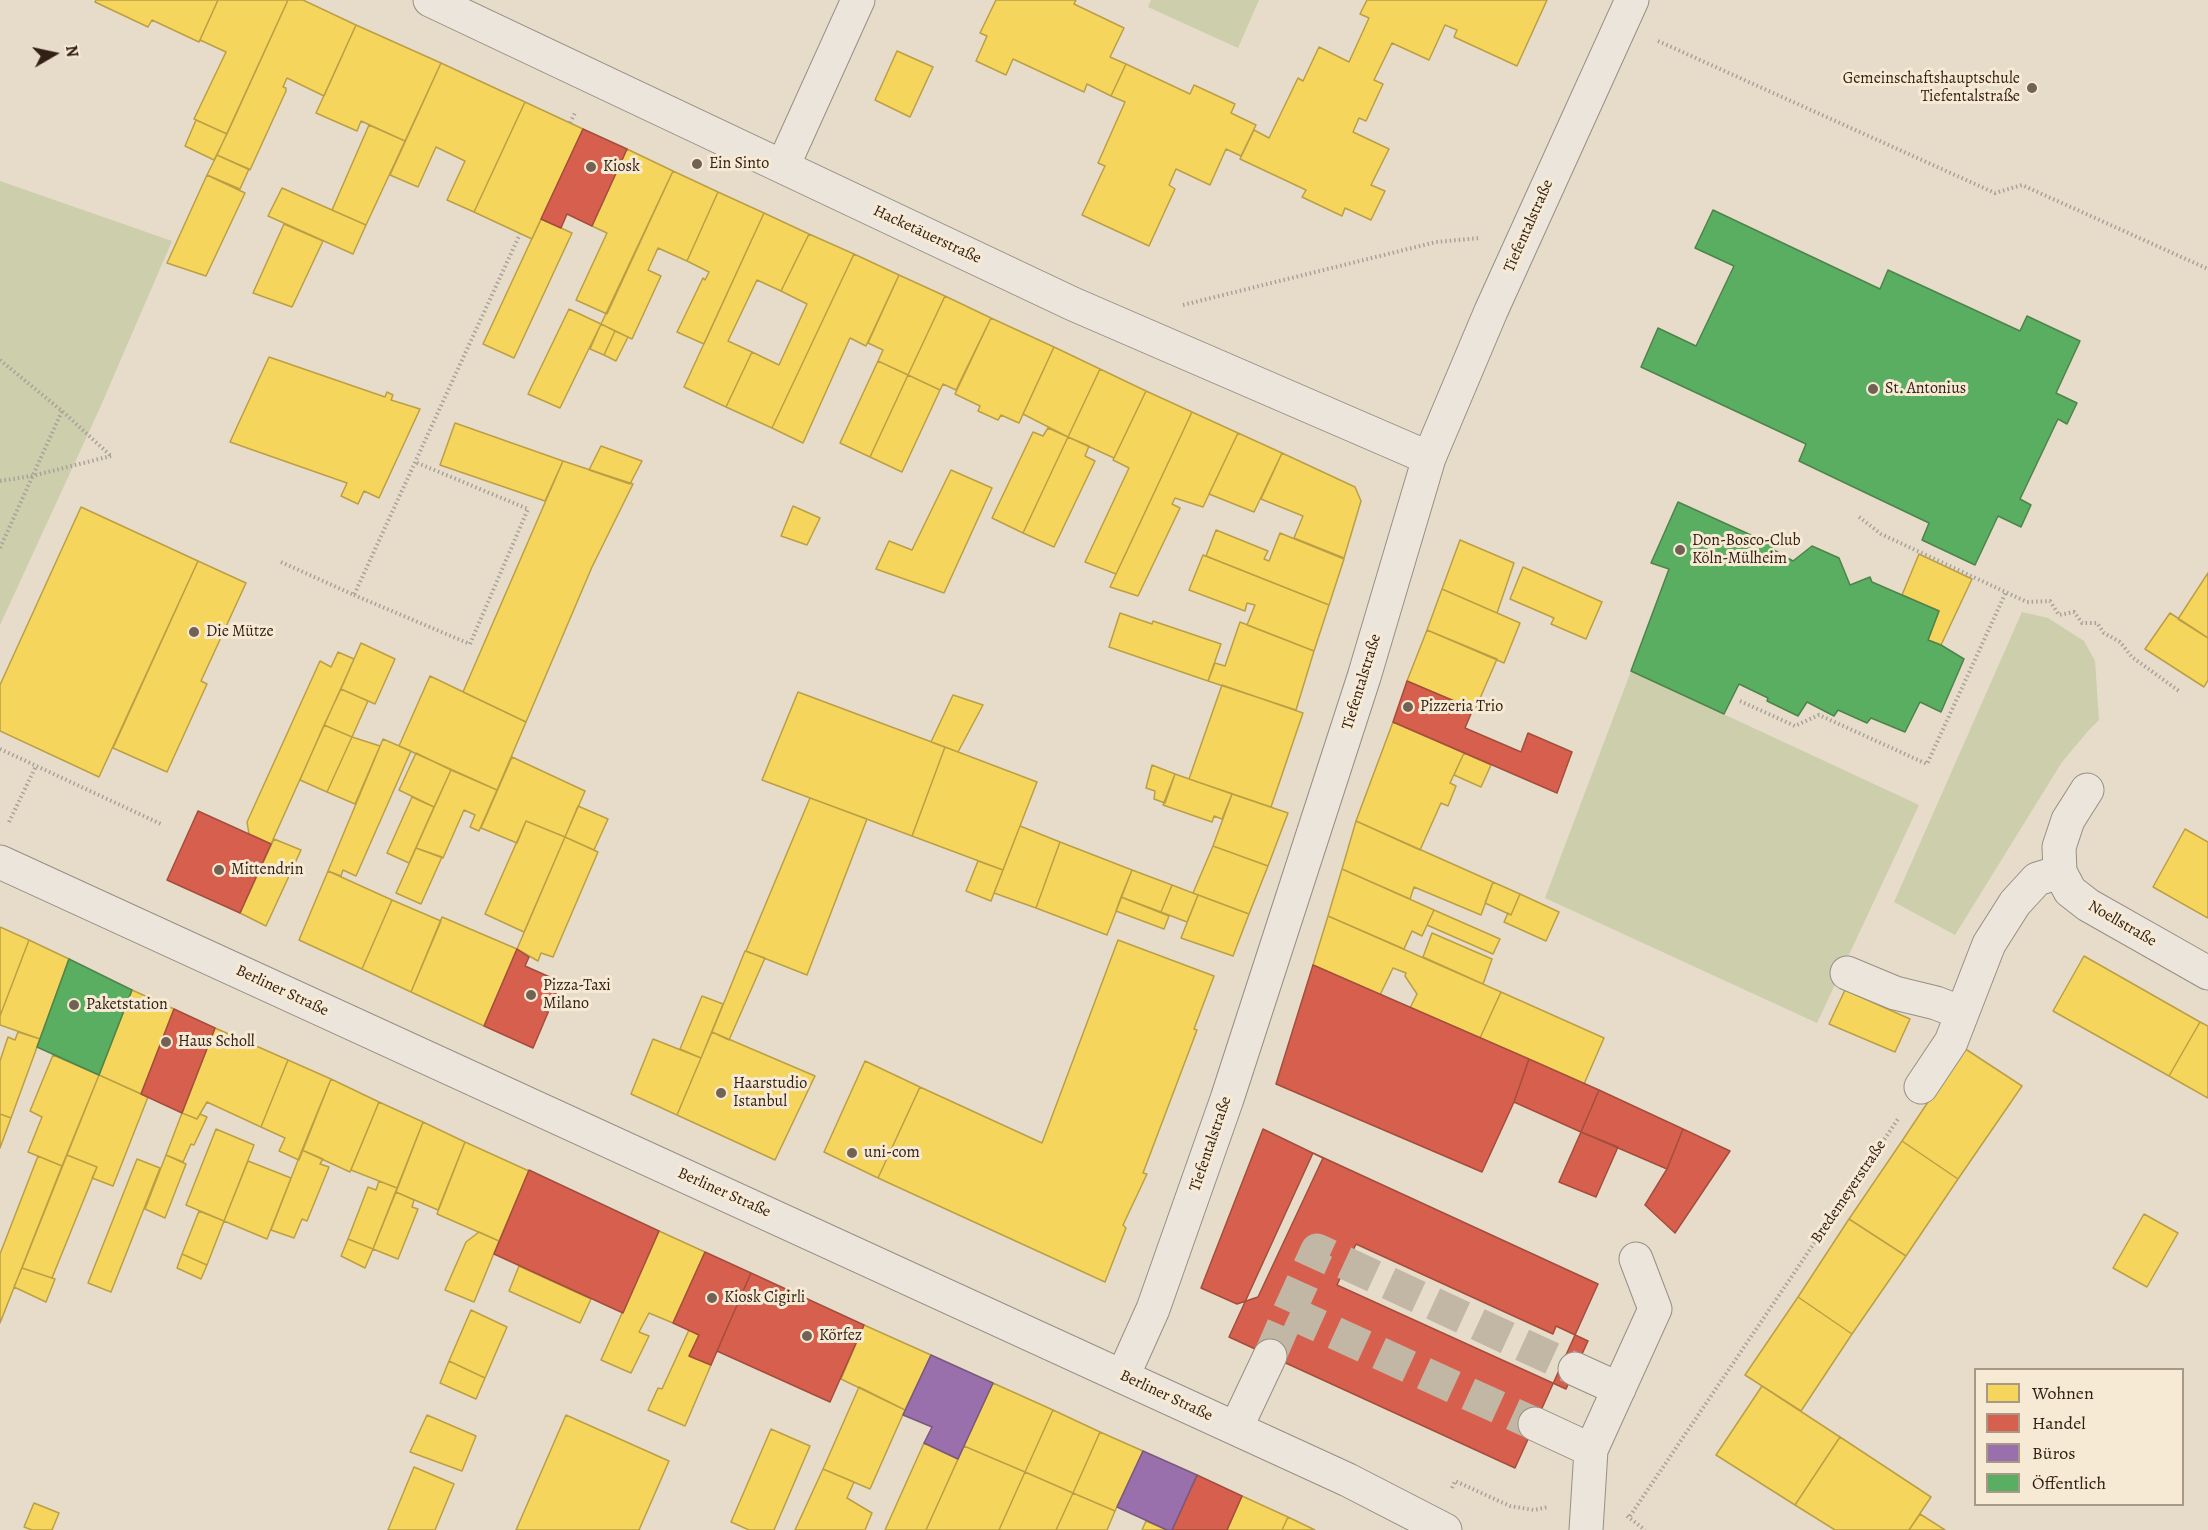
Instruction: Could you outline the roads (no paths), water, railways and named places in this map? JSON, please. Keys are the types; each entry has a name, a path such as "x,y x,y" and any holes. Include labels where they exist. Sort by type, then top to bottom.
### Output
{"street":[{"name":"Hacketäuerstraße","path":"430,0 1062,298 1429,458"},
{"path":"783,166 858,0"},
{"name":"Tiefentalstraße","path":"1123,1376 1153,1309 1227,1099 1361,689 1429,458 1460,381 1525,234 1627,12"},
{"path":"1921,1087 1951,1042 1989,944 2015,903 2037,879 2060,872 2059,847 2068,820 2087,790"},
{"name":"Berliner Straße","path":"3,846 1123,1376 1348,1480 1440,1527"},
{"name":"Noellstraße","path":"2060,872 2070,891 2088,905 2208,973"},
{"path":"1847,973 1895,993 1962,1013"},
{"path":"1587,1516 1592,1450 1655,1310 1636,1259"},
{"path":"1236,1428 1269,1356"},
{"path":"1575,1369 1619,1389"},
{"path":"1534,1424 1592,1450"}],"tunnel":[{"path":"1289,1312 1317,1250 1575,1369"},
{"path":"1270,1356 1289,1312 1535,1424"}],"place":[{"name":"Gemeinschaftshauptschule Tiefentalstraße","path":"2032,88"},
{"name":"Ein Sinto","path":"697,164"},
{"name":"Kiosk","path":"591,167"},
{"name":"St. Antonius","path":"1873,389"},
{"name":"Don-Bosco-Club Köln-Mülheim","path":"1680,550"},
{"name":"Die Mütze","path":"194,632"},
{"name":"Pizzeria Trio","path":"1408,707"},
{"name":"Mittendrin","path":"219,870"},
{"name":"Pizza-Taxi Milano","path":"531,995"},
{"name":"Paketstation","path":"74,1005"},
{"name":"Haus Scholl","path":"166,1042"},
{"name":"Haarstudio Istanbul","path":"721,1093"},
{"name":"uni-com","path":"852,1153"},
{"name":"Kiosk Cigirli","path":"712,1298"},
{"name":"Körfez","path":"807,1336"}]}
